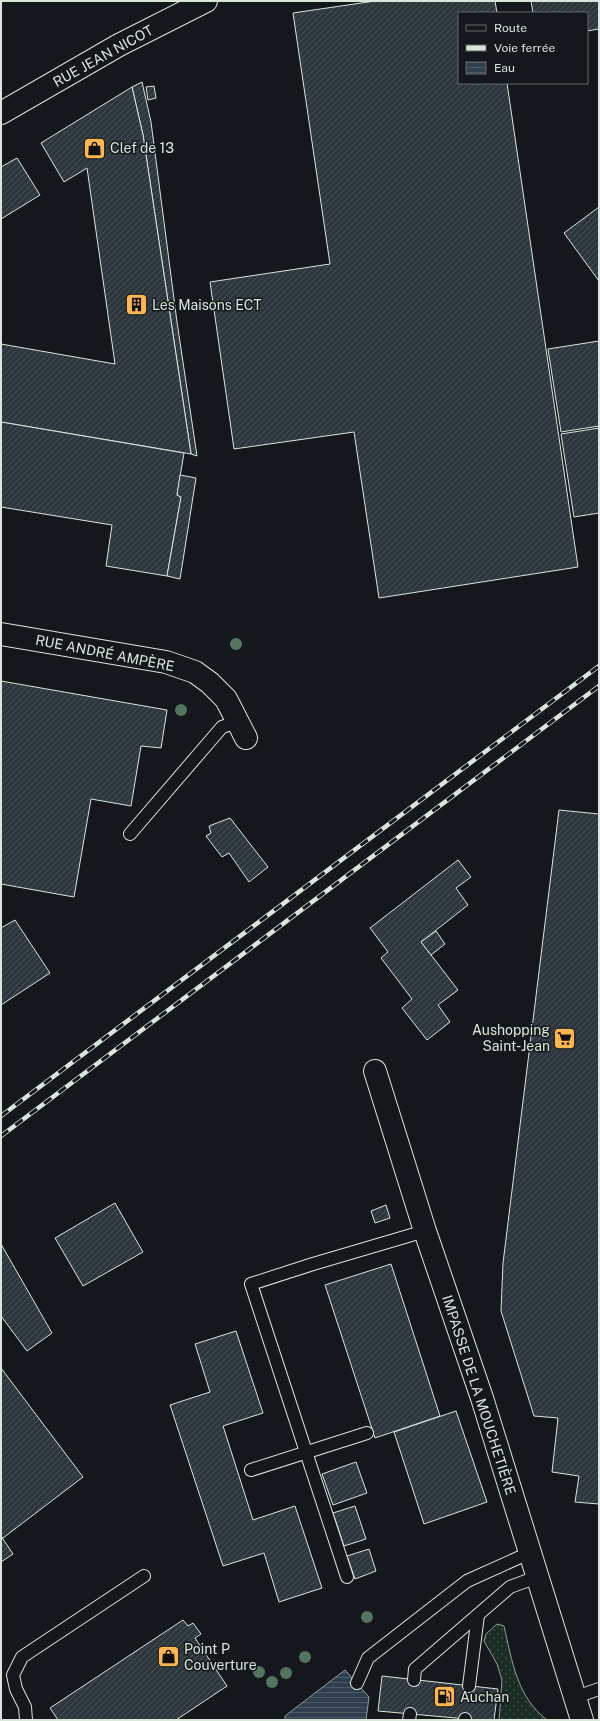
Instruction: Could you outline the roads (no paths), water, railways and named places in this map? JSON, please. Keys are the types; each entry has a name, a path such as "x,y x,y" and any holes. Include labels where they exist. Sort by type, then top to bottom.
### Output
{"street":[{"name":"RUE JEAN NICOT","path":"1,113 119,45 206,1"},
{"name":"RUE ANDRÉ AMPÈRE","path":"1,634 166,662 195,672 219,691 226,699 241,730"},
{"name":"IMPASSE DE LA MOUCHETIÈRE","path":"375,1071 425,1231 482,1398 582,1720"}],"lane":[{"path":"130,834 222,726 241,730"},
{"path":"347,1577 251,1284 425,1231"},
{"path":"251,1470 367,1433"},
{"path":"356,1682 368,1658 468,1581 529,1553"},
{"path":"26,1720 25,1707 16,1689 13,1675 22,1658 144,1576"},
{"path":"414,1680 415,1669 510,1587 537,1577"},
{"path":"469,1686 478,1615"},
{"path":"576,1697 599,1689"}],"water":[{"path":"345,1670 369,1697 366,1720 285,1720 285,1716"}],"railway":[{"path":"1,1116 599,666"},
{"path":"1,1136 599,686"}],"place":[{"name":"Clef de 13","path":"95,148"},
{"name":"Les Maisons ECT","path":"137,305"},
{"name":"Aushopping Saint-Jean","path":"565,1038"},
{"name":"Point P Couverture","path":"168,1657"},
{"name":"Auchan","path":"445,1697"}]}
